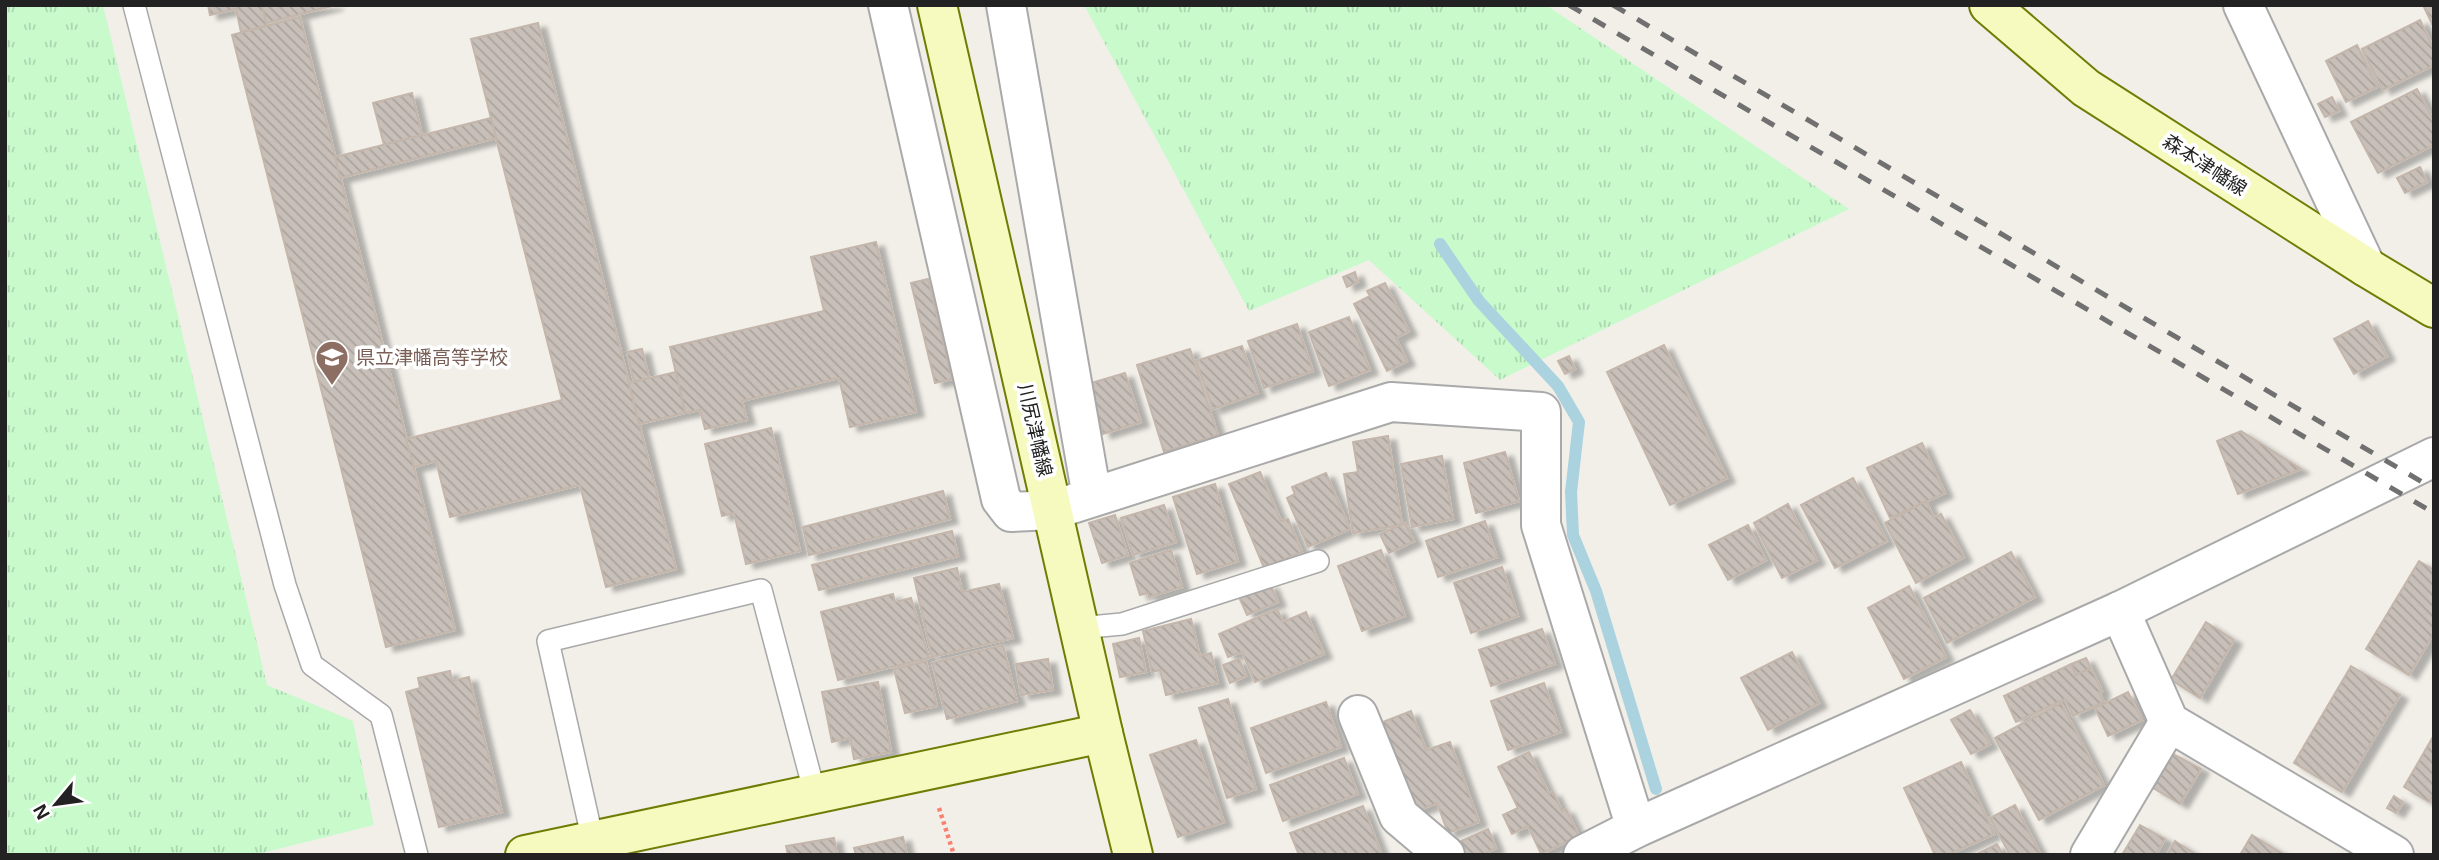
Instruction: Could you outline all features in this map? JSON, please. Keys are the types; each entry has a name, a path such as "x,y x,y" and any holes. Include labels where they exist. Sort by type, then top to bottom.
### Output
{"main road":[{"name":"川尻津幡線","path":"937,5 1133,855"},
{"name":"森本津幡線","path":"1989,5 2086,88 2434,308"},
{"path":"525,855 1103,733"}],"street":[{"path":"888,5 1001,499 1012,512 1053,510 1391,402 1541,412 1541,525 1636,828"},
{"path":"1006,5 1092,497"},
{"path":"2243,5 2366,267"},
{"path":"1583,855 1636,828 2120,611 2434,457"},
{"path":"2120,611 2169,722 2394,855"},
{"path":"1358,715 1399,816 1445,855"},
{"path":"2090,855 2169,722"}],"lane":[{"path":"134,5 285,585 312,665 381,715 417,855"},
{"path":"1079,628 1122,624 1318,561"},
{"path":"593,841 548,641 761,590 815,794"}],"path":[{"path":"927,770 954,855"}],"green space":[{"path":"5,5 103,5 267,685 353,721 374,825 254,855 5,855"},
{"path":"1084,5 1546,5 1849,209 1500,380 1369,260 1249,311"}],"building":[{"path":"208,5 262,5 267,26 241,32 236,9 210,15"},
{"path":"262,5 336,5 266,23"},
{"path":"2423,5 2434,5 2434,28"},
{"path":"300,17 455,630 386,647 232,35"},
{"path":"2420,20 2434,49 2434,65 2383,90 2362,49"},
{"path":"538,23 676,569 606,587 580,485 450,517 436,461 414,467 406,439 562,400 471,39"},
{"path":"2357,45 2377,87 2346,102 2326,61"},
{"path":"2417,89 2434,121 2434,145 2378,173 2351,122"},
{"path":"412,93 422,135 384,145 373,103"},
{"path":"2332,97 2339,111 2325,117 2318,104"},
{"path":"491,118 496,138 340,178 335,157"},
{"path":"2420,167 2427,182 2405,193 2397,178"},
{"path":"876,242 916,412 850,427 839,378 742,401 747,420 705,429 700,410 685,413 670,347 824,311 811,257"},
{"path":"1355,272 1358,282 1347,287 1343,277"},
{"path":"928,279 952,379 935,383 911,283"},
{"path":"1385,283 1409,331 1396,338 1407,361 1387,371 1354,304 1370,296 1367,291"},
{"path":"1349,317 1370,370 1329,386 1309,332"},
{"path":"2368,321 2387,356 2354,374 2334,339"},
{"path":"1297,324 1313,371 1264,388 1248,341"},
{"path":"1664,345 1727,478 1670,505 1607,372"},
{"path":"1242,346 1258,393 1213,409 1196,361"},
{"path":"642,349 649,378 634,382 627,352"},
{"path":"1190,349 1218,435 1164,452 1137,365"},
{"path":"1569,356 1575,369 1565,374 1558,361"},
{"path":"676,372 685,413 639,424 629,383"},
{"path":"1125,373 1141,422 1103,434 1088,384"},
{"path":"771,428 800,551 746,564 734,513 722,516 705,444"},
{"path":"2241,431 2301,469 2238,494 2217,441"},
{"path":"1388,436 1402,525 1353,533 1344,474 1358,472 1353,442"},
{"path":"1922,443 1945,493 1890,518 1867,468"},
{"path":"1505,452 1519,501 1476,513 1464,463"},
{"path":"1442,456 1453,519 1412,527 1401,464"},
{"path":"1260,472 1281,521 1288,519 1302,552 1264,568 1229,484"},
{"path":"1326,473 1350,529 1308,547 1287,498 1295,494 1292,487"},
{"path":"1853,478 1887,541 1835,568 1801,505"},
{"path":"1215,484 1238,561 1197,574 1173,497"},
{"path":"943,491 950,519 809,555 803,527"},
{"path":"1926,501 1934,518 1941,514 1964,557 1916,583 1885,523"},
{"path":"1788,504 1817,560 1782,578 1754,523"},
{"path":"1164,505 1176,542 1133,555 1121,518"},
{"path":"1115,515 1128,555 1102,563 1089,523"},
{"path":"1485,521 1497,557 1438,577 1426,541"},
{"path":"1405,523 1414,541 1389,553 1380,534"},
{"path":"1748,525 1766,560 1728,580 1709,545"},
{"path":"952,531 958,556 819,590 812,565"},
{"path":"1171,550 1182,587 1149,597 1148,593 1140,595 1130,563"},
{"path":"1381,550 1405,616 1362,631 1338,566"},
{"path":"2011,552 2035,597 1947,643 1924,598"},
{"path":"2419,561 2434,570 2434,633 2409,675 2366,649"},
{"path":"1502,567 1518,616 1471,633 1454,583"},
{"path":"957,568 962,592 999,584 1013,638 932,657 914,578"},
{"path":"1270,584 1278,602 1247,615 1239,597"},
{"path":"1909,586 1946,657 1904,679 1868,608"},
{"path":"893,594 895,602 911,598 929,658 838,680 821,612"},
{"path":"1277,609 1283,622 1306,612 1324,654 1255,682 1242,652 1228,657 1219,634"},
{"path":"1191,619 1200,656 1211,653 1218,683 1166,695 1160,670 1152,672 1143,631"},
{"path":"2206,622 2234,640 2200,698 2171,680"},
{"path":"1542,629 1555,664 1491,686 1479,650"},
{"path":"1139,638 1146,672 1120,677 1113,644"},
{"path":"1003,645 1017,701 947,719 932,663"},
{"path":"1792,652 1819,703 1768,730 1741,678"},
{"path":"2086,658 2091,668 2076,675 2071,664"},
{"path":"1048,659 1053,690 1021,695 1016,664"},
{"path":"1239,659 1246,676 1230,683 1223,665"},
{"path":"926,661 937,706 905,713 894,669"},
{"path":"2071,664 2076,675 2091,668 2104,702 2073,716 2065,699 2016,722 2004,696"},
{"path":"2351,666 2400,695 2342,792 2294,763"},
{"path":"450,671 452,681 469,677 502,812 439,827 406,692 420,688 418,678"},
{"path":"878,682 891,752 854,759 850,738 832,742 822,692"},
{"path":"1544,683 1561,732 1508,750 1491,701"},
{"path":"2128,692 2142,720 2108,736 2095,708"},
{"path":"1228,699 1256,789 1227,798 1199,708"},
{"path":"1326,702 1341,747 1266,773 1251,728"},
{"path":"2061,703 2104,785 2039,820 1995,738"},
{"path":"1970,710 1990,744 1971,754 1951,720"},
{"path":"1411,711 1426,750 1450,742 1479,822 1448,833 1437,803 1412,813 1380,723"},
{"path":"2434,735 2434,794 2429,802 2404,787"},
{"path":"1196,740 1224,822 1178,837 1150,755"},
{"path":"1529,752 1549,794 1553,792 1562,811 1566,809 1579,836 1541,854 1528,826 1512,834 1503,815 1518,808 1498,767"},
{"path":"2173,754 2201,769 2180,804 2153,788"},
{"path":"1344,758 1358,794 1283,821 1270,785"},
{"path":"1961,762 1994,834 1948,855 1935,855 1904,788"},
{"path":"2394,796 2403,802 2396,813 2387,808"},
{"path":"2015,805 2041,855 2010,855 1990,818"},
{"path":"1363,806 1382,855 1299,855 1290,833"},
{"path":"2140,825 2165,839 2156,855 2122,855"},
{"path":"1488,829 1496,848 1482,855 1456,855 1452,845"},
{"path":"2252,835 2285,855 2240,855"},
{"path":"903,837 907,855 856,855 854,848"},
{"path":"834,838 837,855 788,855 786,846"},
{"path":"2175,841 2197,855 2167,855"},
{"path":"1997,844 2003,855 1975,855"}],"waterway":[{"path":"1440,244 1479,301 1558,386 1579,422 1571,492 1573,535 1596,591 1656,789"}],"railway":[{"path":"1569,5 2434,513"},
{"path":"1613,5 2434,489"}],"place":[{"name":"県立津幡高等学校","path":"332,387"}]}
